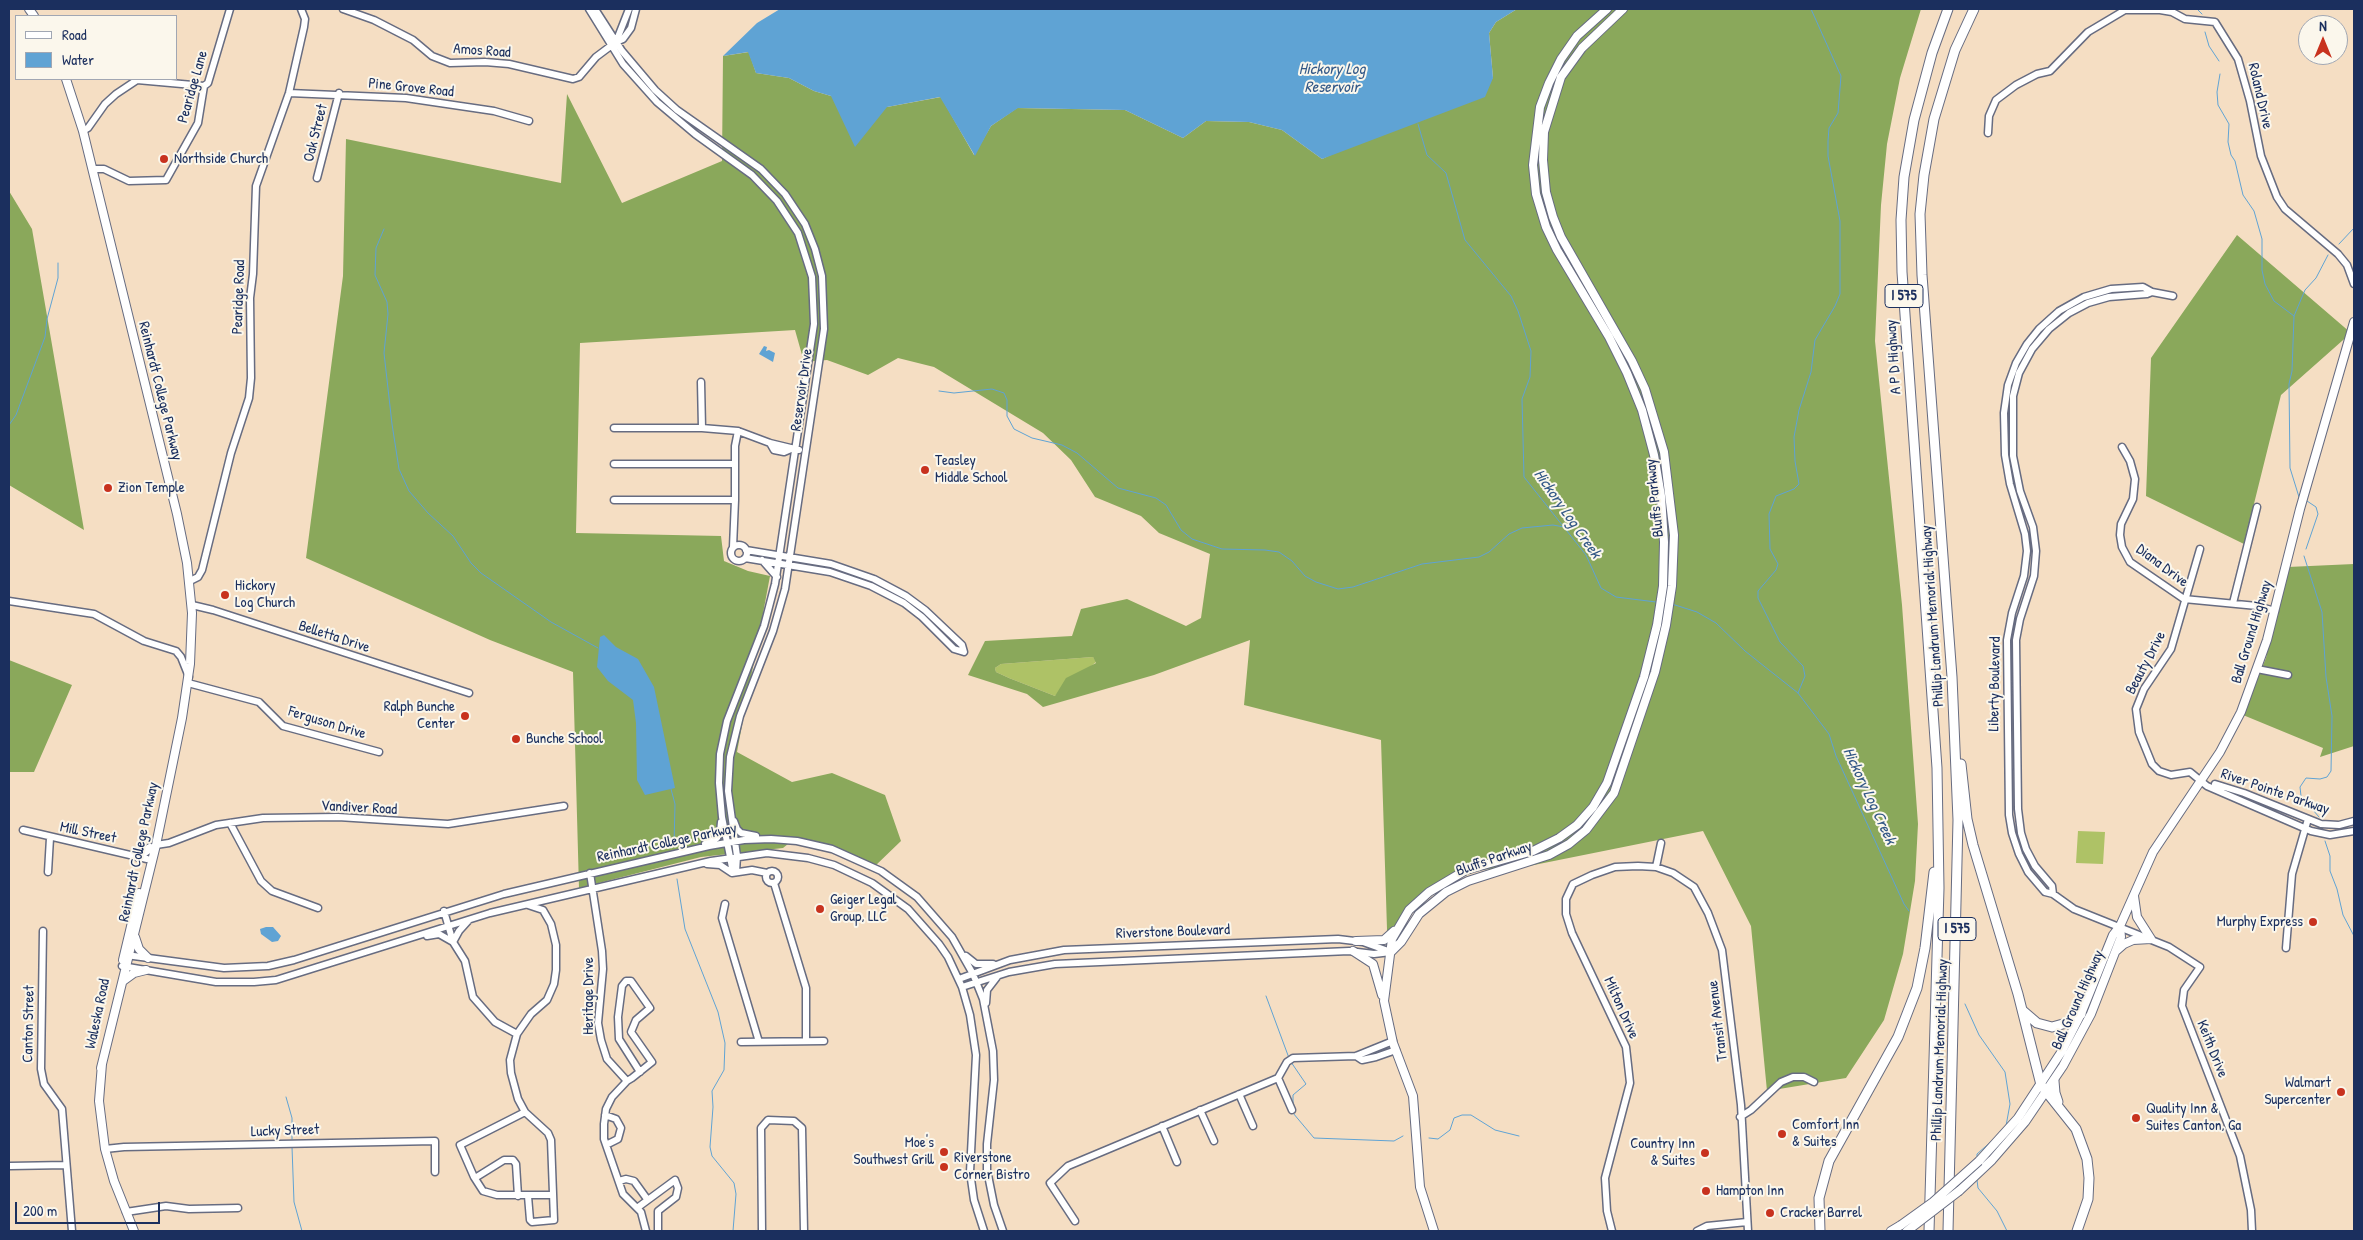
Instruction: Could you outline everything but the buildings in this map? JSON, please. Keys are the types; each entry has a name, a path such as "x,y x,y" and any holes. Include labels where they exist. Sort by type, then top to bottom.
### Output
{"highway":[{"name":"A P D Highway","path":"1926,589 1903,282 1901,220 1905,169 1914,120 1932,53 1948,9"},
{"name":"Phillip Landrum Memorial Highway","path":"1948,1231 1958,886 1958,820 1952,677 1922,285 1920,214 1924,175 1934,119 1955,50 1974,9"},
{"name":"Phillip Landrum Memorial Highway","path":"1926,589 1936,736 1939,832 1929,1231"},
{"path":"1952,677 1968,828 2044,1089 2060,1107 2079,1135 2089,1168 2087,1203 2077,1231"},
{"path":"1820,1231 1820,1198 1829,1161 1898,1037 1918,988 1925,948 1939,832"},
{"path":"2022,1009 2026,1016 2037,1023 2052,1027 2070,1022 2081,1014"},
{"path":"2054,1081 2055,1093 2060,1107"}],"main road":[{"name":"Bluffs Parkway","path":"1391,952 1392,939 1397,928 1410,910 1429,892 1466,870 1533,851 1559,838 1577,825 1593,807 1607,783 1629,721 1644,676 1657,625 1663,586 1664,542 1661,496 1654,455 1628,373 1609,337 1557,250 1546,227 1539,202 1533,166 1535,132 1540,106 1561,59 1577,36 1607,9"},
{"name":"Bluffs Parkway","path":"1391,952 1401,942 1419,914 1431,902 1468,881 1549,855 1568,844 1586,830 1614,793 1655,672 1666,625 1672,586 1674,535 1664,452 1645,389 1614,327 1561,237 1546,192 1543,160 1544,132 1561,77 1582,48 1623,9"},
{"name":"Reinhardt College Parkway","path":"66,80 93,169 176,508 190,581 192,605 188,680 134,935 127,956"},
{"path":"1581,290 1590,286"},
{"name":"Ball Ground Highway","path":"1905,1229 1938,1209 1978,1174 2004,1147 2044,1089 2081,1014 2113,935 2120,926 2154,852 2202,780 2233,728 2257,668 2275,611 2300,509 2354,322"},
{"path":"1629,721 1638,724"},
{"path":"138,857 153,846"},
{"name":"Reinhardt College Parkway","path":"127,956 147,859 153,846"},
{"path":"1495,862 1498,871"},
{"path":"2115,952 2128,942 2152,939 2137,917 2134,894"},
{"name":"Ball Ground Highway","path":"2044,1089 2054,1081 2091,1014 2121,937 2120,926"},
{"path":"1356,941 1384,940 1397,928"},
{"path":"134,935 139,949 148,958"},
{"path":"1353,951 1373,964 1393,1041 1413,1096 1420,1188 1434,1231"},
{"path":"1384,1001 1386,974 1391,952"},
{"path":"124,966 127,956"},
{"name":"Waleska Road","path":"102,1068 124,981 124,966"},
{"name":"Waleska Road","path":"124,966 104,1045 100,1113 105,1149 134,1231"},
{"path":"124,981 134,973 146,970"},
{"path":"1891,1231 1905,1229 1979,1162 2044,1089"}],"street":[{"name":"Pearidge Lane","path":"93,169 104,169 130,181 166,180 198,123 204,86 208,83 230,9"},
{"name":"Pearidge Road","path":"190,581 198,577 202,570 231,453 249,398 251,378 250,298 253,274 256,186 289,93 304,27 305,19 301,9"},
{"name":"Amos Road","path":"343,9 374,20 414,40 432,56 450,63 485,62 509,64 568,78 577,78 593,60 613,44"},
{"name":"Reservoir Drive","path":"589,9 634,78 669,113 765,187 783,208 798,232 810,268 815,315 793,449 777,577 764,626 730,713 723,738 719,771 722,813 736,872"},
{"name":"Reservoir Drive","path":"595,9 613,44 669,104 747,158 774,181 805,224 820,267 825,311 792,542 776,622 733,738 728,774 730,842"},
{"path":"613,44 625,23 629,9"},
{"path":"613,44 623,40 629,30 636,9"},
{"name":"Roland Drive","path":"1988,133 1989,116 1996,100 2016,85 2037,74 2050,71 2088,32 2125,10 2160,10 2172,12 2185,19 2216,22 2238,59 2250,101 2261,156 2277,197 2285,209 2338,254 2347,265 2354,284"},
{"path":"83,131 88,128 105,104 137,80 204,86"},
{"name":"Pine Grove Road","path":"289,93 339,93 425,100 529,120"},
{"name":"Oak Street","path":"317,178 339,93"},
{"name":"Liberty Boulevard","path":"2120,926 2070,907 2053,894 2052,886 2035,866 2026,849 2021,833 2018,809 2016,640 2020,619 2034,576 2036,551 2033,527 2020,491 2013,456 2013,396 2019,373 2032,349 2044,334 2064,316 2080,306 2102,298 2152,292 2173,296"},
{"path":"701,382 702,428"},
{"path":"614,428 702,428 738,432 770,443 776,441 785,443 793,449 805,451"},
{"path":"738,432 734,464 735,527 733,547 730,555 733,559 741,561 745,558 761,560 779,559"},
{"name":"Diana Drive","path":"2122,447 2130,461 2136,485 2133,498 2121,524 2122,547 2130,562 2184,599 2275,611"},
{"path":"614,464 734,464"},
{"path":"614,500 735,500"},
{"path":"2233,604 2257,507"},
{"path":"735,527 740,545 746,550 835,574 894,596 922,617 954,649 964,652 962,645 949,631 925,610 896,590 848,569 805,560 789,561"},
{"path":"792,542 795,551 805,560"},
{"path":"733,547 740,545"},
{"name":"Beauty Drive","path":"2200,549 2171,648 2139,699 2136,722 2147,755 2159,771 2171,775 2190,772 2202,780"},
{"path":"745,558 746,550"},
{"path":"761,560 768,565 777,577"},
{"path":"9,601 94,614 144,641 176,651 182,660 188,680"},
{"name":"Belletta Drive","path":"192,605 213,610 469,693"},
{"path":"2257,668 2288,675"},
{"name":"Ferguson Drive","path":"188,680 259,702 283,726 379,752"},
{"name":"River Pointe Parkway","path":"2202,780 2225,789 2244,793 2308,820 2331,825 2354,821"},
{"name":"River Pointe Parkway","path":"2202,780 2207,786 2241,802 2305,828 2330,834 2354,832"},
{"name":"Vandiver Road","path":"153,846 164,844 203,829 230,823 285,816 448,824 564,806"},
{"path":"730,810 737,830 741,833 779,840"},
{"path":"692,850 717,838 720,832 722,813"},
{"path":"2286,948 2292,874 2308,820"},
{"path":"230,823 261,881 272,891 318,908"},
{"name":"Mill Street","path":"24,830 50,838 147,859"},
{"path":"48,872 50,838"},
{"name":"Reinhardt College Parkway","path":"127,956 224,968 268,966 294,960 444,911 504,894 730,842 779,840 815,844 832,849 857,858 888,875 929,909 961,951 973,974 985,1010 994,1060 988,1170 994,1205 1003,1231"},
{"path":"1656,867 1661,843"},
{"name":"Reinhardt College Parkway","path":"124,966 216,982 254,982 292,976 448,926 524,904 700,863 767,853 808,858 834,865 872,883 908,909 930,932 948,957 962,986 970,1015 976,1055 970,1172 974,1200 984,1231"},
{"path":"700,863 720,864 728,872 758,870 767,872 772,870 777,873 778,879 774,883"},
{"name":"Transit Avenue","path":"1626,866 1656,867 1673,873 1694,887 1708,912 1722,950 1741,1105 1740,1117 1748,1231"},
{"name":"Milton Drive","path":"1612,1231 1607,1211 1606,1178 1630,1083 1626,1048 1572,933 1566,914 1566,899 1573,884 1592,874 1626,866"},
{"path":"767,872 767,881 774,883"},
{"name":"Heritage Drive","path":"590,873 602,951 598,1022 601,1040 607,1059 627,1080"},
{"path":"774,883 806,988 806,1041"},
{"path":"524,904 543,910 551,924 556,945 554,984 547,1000 531,1014 517,1034 510,1060 511,1073 518,1099 525,1112 550,1136 554,1220 532,1222 528,1217 528,1196"},
{"path":"725,904 722,918 760,1042"},
{"path":"444,911 453,942 465,961 474,998 496,1022 517,1034"},
{"path":"453,942 459,931 471,919"},
{"name":"Keith Drive","path":"2120,926 2152,939 2183,955 2200,967 2184,990 2182,1006 2240,1156 2251,1210 2252,1231"},
{"name":"Canton Street","path":"43,931 41,1069 44,1084 62,1109 72,1231"},
{"path":"397,942 439,934 453,942"},
{"name":"Riverstone Boulevard","path":"959,979 1004,962 1031,955 1064,950 1338,939 1377,946 1391,952"},
{"path":"961,951 976,964 1004,962"},
{"name":"Riverstone Boulevard","path":"962,986 1027,968 1064,963 1353,951 1374,954 1391,952"},
{"path":"985,1010 987,990 1000,975"},
{"path":"640,1072 619,1039 621,992 622,986 626,981 631,981 650,1008 632,1025 631,1032 652,1062 640,1072 627,1080 612,1097 605,1115 603,1130 606,1145 623,1194 640,1212 646,1231"},
{"path":"741,1042 824,1040"},
{"path":"1075,1220 1050,1182 1068,1166 1278,1078 1287,1062 1293,1058 1356,1056 1393,1041"},
{"path":"1356,1056 1362,1060 1396,1050"},
{"path":"1740,1117 1751,1110 1781,1082 1793,1077 1804,1077 1814,1082"},
{"path":"1278,1078 1292,1110"},
{"path":"1240,1094 1253,1126"},
{"path":"1200,1110 1214,1141"},
{"path":"525,1112 460,1145 483,1191 497,1195 553,1196"},
{"path":"605,1115 616,1118 621,1128 618,1139 606,1145"},
{"path":"762,1231 761,1128 768,1120 794,1121 802,1128 804,1231"},
{"path":"1162,1126 1177,1162"},
{"name":"Lucky Street","path":"105,1149 124,1147 435,1141 435,1172"},
{"path":"475,1178 504,1160 513,1160 516,1164 518,1196"},
{"path":"10,1166 66,1165"},
{"path":"619,1181 626,1179 634,1181 647,1199"},
{"path":"637,1208 668,1184 676,1181 678,1189 676,1197 658,1211 658,1231"},
{"path":"126,1212 166,1206 189,1209 238,1208"},
{"path":"1698,1231 1707,1226 1748,1222"}],"green space":[{"path":"1517,9 1921,9 1900,78 1887,144 1881,205 1875,341 1902,605 1918,824 1915,881 1903,954 1884,1020 1846,1078 1767,1091 1751,926 1703,831 1529,866 1479,870 1437,888 1414,906 1386,945 1381,740 1244,705 1250,640 1154,675 1043,707 1027,694 968,675 985,641 1072,636 1081,609 1127,599 1186,626 1201,618 1210,554 1159,533 1141,516 1095,497 1071,460 1043,433 934,367 898,358 868,375 827,360 804,362 795,330 580,343 576,533 721,536 724,561 748,571 770,576 737,752 792,782 832,773 885,795 901,841 874,867 830,848 793,840 783,848 701,857 579,888 573,672 490,640 306,558 343,276 346,139 561,183 567,94 622,203 722,161 723,56 749,52 756,73 789,78 814,91 831,96 887,107 941,97 974,155 991,126 1017,108 1125,110 1183,138 1206,121 1249,122 1282,130 1322,159 1493,78 1489,33 1496,22","holes":["1093,657 1096,663 1066,678 1055,696 996,672 995,668 1001,664"]},
{"path":"9,191 32,229 84,530 9,485"},
{"path":"2237,235 2351,333 2281,395 2244,544 2146,496 2151,358"},
{"path":"2354,564 2354,746 2320,757 2323,748 2243,715 2266,658 2276,607 2288,567"},
{"path":"1093,657 1096,662 1055,696 996,672 995,668 1001,664"},
{"path":"9,660 72,685 34,772 9,772"},
{"path":"2078,831 2105,832 2103,864 2076,863"}],"water":[{"name":"Hickory Log Reservoir","path":"780,9 1517,9 1496,22 1489,33 1493,78 1485,97 1322,159 1282,130 1249,122 1206,121 1183,138 1125,110 1018,108 991,126 975,156 940,97 887,107 855,147 831,96 814,91 789,78 756,73 748,52 723,56 757,23"},
{"path":"764,346 767,347 766,351 769,350 775,353 773,362 759,354"},
{"path":"604,635 616,647 638,659 654,687 675,788 645,795 637,780 636,723 633,700 608,681 597,667 600,637"},
{"path":"273,927 281,936 278,941 272,942 261,934 260,929"}],"waterway":[{"path":"1798,693 1805,676 1803,666 1780,642 1758,598 1758,591 1776,570 1778,564 1770,549 1769,514 1776,496 1794,489 1799,484 1795,461 1794,437 1799,410 1811,372 1815,340 1840,294 1840,221 1828,156 1828,141 1829,128 1838,113 1841,76 1811,9"},
{"path":"2197,9 2202,14"},
{"path":"2205,32 2209,46 2219,61"},
{"path":"2220,74 2217,92 2218,105 2229,124 2228,142 2231,155 2235,161 2243,195 2254,211 2262,239 2262,270 2265,284 2274,301 2294,316"},
{"name":"Hickory Log Creek","path":"1418,124 1427,155 1446,173 1465,240 1511,296 1531,351 1530,377 1522,399 1524,477 1586,555 1601,588 1616,597 1656,602"},
{"path":"2339,244 2354,228"},
{"path":"384,229 376,248 375,275 387,302 388,314 384,353 392,424 399,469 409,491 428,513 453,536 471,563 481,573 551,622 598,648"},
{"path":"2299,497 2290,468 2289,384 2292,371 2294,316 2305,290 2316,278 2328,255"},
{"path":"9,425 16,415 45,337 47,319 58,278 58,263"},
{"path":"939,391 954,393 992,389 1004,393 1007,400 1007,416 1014,429 1032,438 1062,445 1077,453 1118,488 1156,498 1166,505 1181,530 1192,539 1222,549 1279,552 1292,561 1305,576 1316,582 1338,589 1353,587 1422,564 1479,557 1489,552 1509,534 1522,528 1553,525 1564,527"},
{"path":"2306,549 2318,514 2316,507 2307,501"},
{"path":"2304,556 2322,612 2326,677 2332,716 2331,771 2327,777 2320,779 2306,778 2300,787 2301,796 2319,817"},
{"name":"Hickory Log Creek","path":"1672,604 1697,612 1716,623 1745,651 1798,693 1829,734 1836,756 1904,904 1909,911"},
{"path":"671,789 675,804 674,846"},
{"path":"2325,841 2330,856 2330,871 2337,889 2343,915 2354,936"},
{"path":"677,879 685,929 718,1012 725,1043 724,1070 712,1091 713,1107 710,1147 712,1156 734,1183 736,1194 733,1231"},
{"path":"1266,996 1289,1058"},
{"name":"Hickory Log Creek","path":"1965,1004 1979,1035 2005,1072 2010,1104 2006,1126"},
{"path":"1291,1062 1306,1084 1293,1095 1293,1104"},
{"path":"286,1097 292,1118 292,1139"},
{"path":"1293,1113 1314,1138 1394,1141 1403,1136"},
{"path":"1429,1138 1438,1139 1450,1130 1454,1118 1462,1115 1471,1115 1495,1130 1519,1136"},
{"name":"Hickory Log Creek","path":"1977,1159 1977,1154 1993,1140"},
{"path":"292,1147 294,1202 302,1231"},
{"name":"Hickory Log Creek","path":"1977,1180 1978,1188 1997,1211 2007,1231"}],"place":[{"name":"Northside Church","path":"164,159"},
{"name":"Teasley Middle School","path":"925,470"},
{"name":"Zion Temple","path":"108,488"},
{"name":"Hickory Log Church","path":"225,595"},
{"name":"Ralph Bunche Center","path":"465,716"},
{"name":"Bunche School","path":"516,739"},
{"name":"Geiger Legal Group, LLC","path":"820,909"},
{"name":"Murphy Express","path":"2313,922"},
{"name":"Walmart Supercenter","path":"2341,1092"},
{"name":"Quality Inn & Suites Canton, Ga","path":"2136,1118"},
{"name":"Comfort Inn & Suites","path":"1782,1134"},
{"name":"Moe's Southwest Grill","path":"944,1152"},
{"name":"Country Inn & Suites","path":"1705,1153"},
{"name":"Riverstone Corner Bistro","path":"944,1167"},
{"name":"Hampton Inn","path":"1706,1191"},
{"name":"Cracker Barrel","path":"1770,1213"}]}
